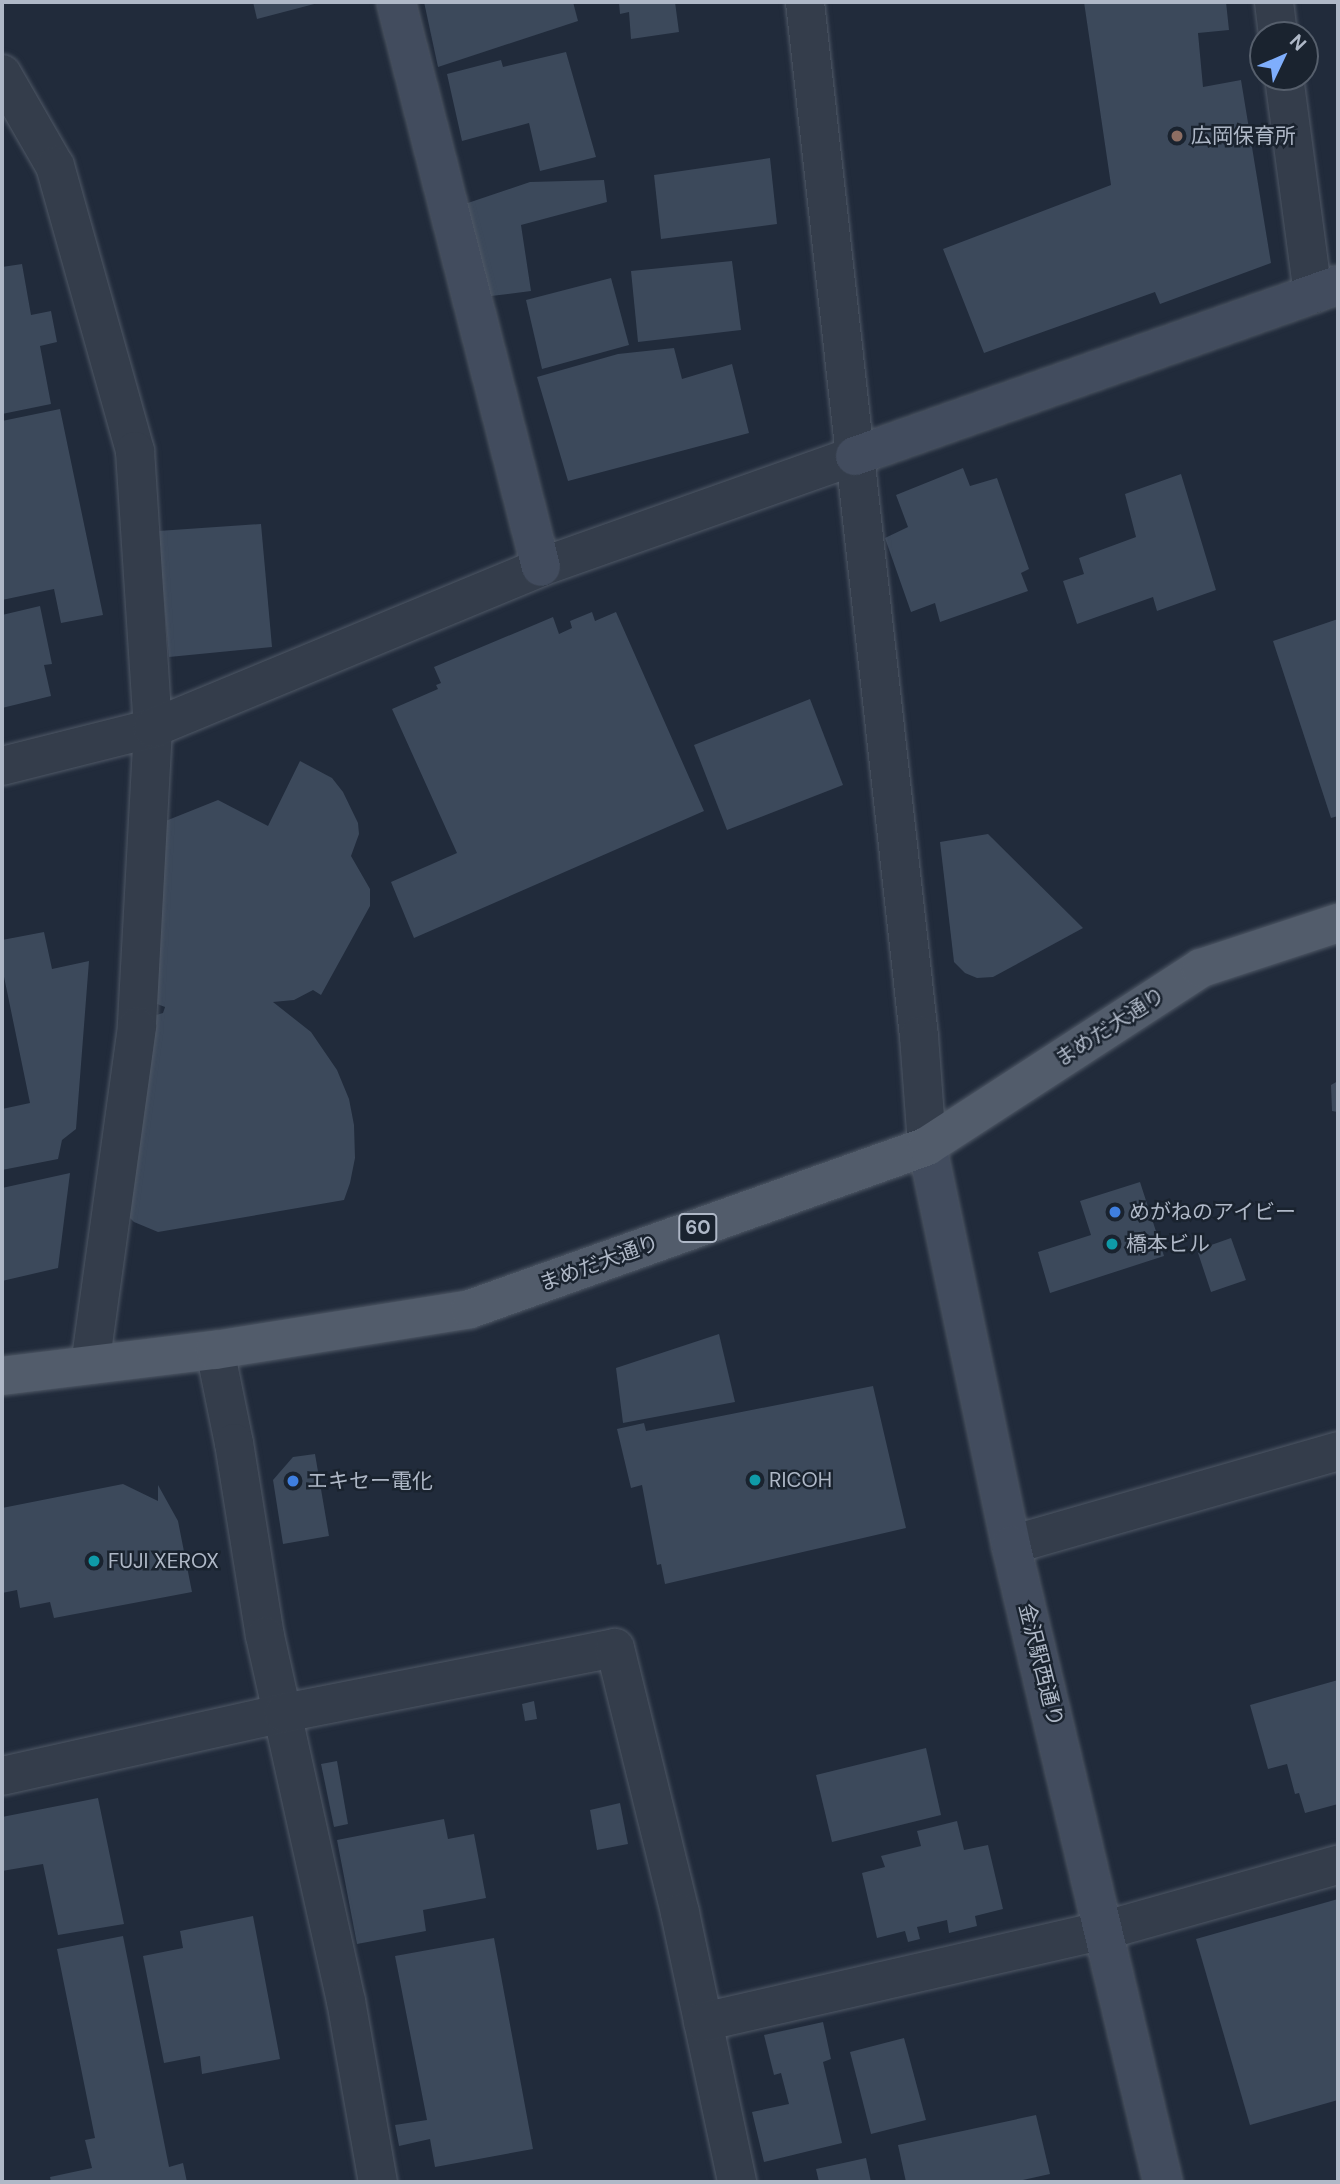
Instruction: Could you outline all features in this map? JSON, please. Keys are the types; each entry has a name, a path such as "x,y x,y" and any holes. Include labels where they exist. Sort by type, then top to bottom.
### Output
{"main road":[{"name":"まめだ大通り","path":"2,1376 215,1350 470,1309 927,1146 1201,968 1338,923"}],"street":[{"path":"396,2 541,567"},
{"path":"805,2 919,1036 927,1146"},
{"path":"1274,2 1276,21"},
{"path":"2,74 55,166 135,451 153,728 137,1027 90,1364"},
{"path":"2,765 153,728 541,567 1326,290 1287,91"},
{"name":"金沢駅西通り","path":"927,1146 1011,1545 1163,2182"},
{"path":"215,1350 234,1443 265,1636 346,2001 378,2182"},
{"path":"1011,1545 1338,1451"},
{"path":"2,1776 284,1713 615,1648 703,2022 737,2182"},
{"path":"703,2022 1105,1930 1338,1865"}],"building":[{"path":"253,2 318,2 318,3 257,19"},
{"path":"424,2 573,2 578,21 438,67"},
{"path":"619,2 675,2 679,32 631,39 629,12 620,14"},
{"name":"広岡保育所","path":"1084,2 1226,2 1229,30 1198,33 1203,87 1241,80 1271,263 1160,304 1155,292 984,353 943,249 1111,185"},
{"path":"566,52 596,157 540,171 529,123 462,141 447,74 501,60 503,67"},
{"path":"770,158 777,224 661,239 654,175"},
{"path":"604,180 607,202 521,225 531,291 483,297 456,207 530,182"},
{"path":"732,261 741,330 638,342 631,271"},
{"path":"22,264 31,315 51,311 57,342 40,346 51,404 2,414 2,267"},
{"path":"611,278 629,345 542,369 526,300"},
{"path":"674,348 682,379 732,364 749,433 568,481 537,377 618,354"},
{"path":"60,409 103,615 61,623 54,589 2,600 2,421"},
{"path":"963,468 970,486 997,478 1029,569 1021,573 1028,591 940,622 935,603 911,612 885,538 908,527 896,495"},
{"path":"1181,474 1216,590 1157,611 1153,597 1077,624 1063,581 1084,574 1079,558 1136,537 1125,494"},
{"path":"261,524 272,647 169,657 158,531"},
{"path":"40,606 52,664 44,665 51,696 2,708 2,615"},
{"path":"592,612 595,621 616,612 704,811 414,938 391,882 457,853 392,709 438,689 436,685 441,683 434,667 553,617 559,634 572,628 570,621"},
{"path":"1338,619 1338,816 1331,818 1273,641"},
{"path":"810,699 843,785 727,830 694,745"},
{"path":"300,761 332,778 343,792 358,823 359,834 351,856 370,889 370,906 321,995 313,990 294,1000 273,1002 311,1032 337,1070 349,1099 354,1125 355,1158 350,1183 344,1200 158,1232 134,1222 128,1216 153,1016 163,1013 165,1007 144,999 153,826 218,800 268,826"},
{"path":"988,834 1083,928 993,977 977,978 965,973 954,962 940,842"},
{"path":"44,932 52,969 89,961 76,1129 62,1140 58,1159 2,1170 2,1109 30,1103 2,967 2,940"},
{"path":"1338,1081 1338,1112 1332,1111 1331,1085"},
{"path":"70,1173 58,1268 2,1281 2,1188"},
{"name":"橋本ビル","path":"1140,1182 1164,1256 1050,1293 1038,1252 1091,1235 1080,1201"},
{"path":"1231,1238 1246,1280 1211,1292 1197,1250"},
{"path":"719,1334 735,1402 623,1423 616,1368"},
{"name":"RICOH","path":"873,1386 906,1528 665,1584 661,1564 657,1565 642,1485 631,1488 617,1429 644,1423 646,1431"},
{"path":"315,1454 329,1536 283,1544 273,1480 293,1457"},
{"name":"FUJI XEROX","path":"123,1484 158,1501 158,1485 178,1521 192,1592 54,1618 50,1602 20,1608 17,1590 2,1593 2,1508"},
{"path":"1338,1680 1338,1804 1305,1813 1299,1793 1295,1794 1287,1764 1268,1769 1250,1705"},
{"path":"534,1701 537,1719 525,1721 522,1704"},
{"path":"926,1748 941,1815 832,1842 816,1775"},
{"path":"337,1761 348,1824 334,1827 321,1764"},
{"path":"98,1798 124,1924 58,1935 43,1864 2,1871 2,1817"},
{"path":"620,1803 628,1844 597,1850 590,1810"},
{"path":"444,1819 448,1839 474,1834 486,1898 423,1910 426,1931 357,1944 337,1840"},
{"path":"957,1821 964,1850 988,1845 1003,1909 975,1916 977,1926 949,1933 947,1920 917,1927 920,1939 908,1942 905,1931 877,1938 862,1873 885,1867 881,1856 921,1846 917,1831"},
{"path":"1338,1899 1338,2100 1250,2125 1196,1939"},
{"path":"253,1916 280,2059 202,2074 200,2056 164,2063 143,1956 183,1948 180,1931"},
{"path":"123,1936 169,2167 183,2163 187,2182 51,2182 50,2177 92,2168 85,2140 95,2138 57,1949"},
{"path":"494,1938 533,2149 435,2167 430,2139 399,2146 395,2125 427,2120 395,1956"},
{"path":"823,2022 831,2059 823,2062 842,2143 764,2162 752,2112 789,2104 781,2073 774,2075 764,2035"},
{"path":"904,2038 926,2120 871,2134 850,2052"},
{"path":"1036,2115 1050,2174 1014,2182 906,2182 898,2145"},
{"path":"866,2158 871,2182 819,2182 816,2169"}],"place":[{"name":"広岡保育所","path":"1177,136"},
{"name":"めがねのアイビー","path":"1115,1212"},
{"name":"橋本ビル","path":"1112,1244"},
{"name":"RICOH","path":"755,1480"},
{"name":"エキセー電化","path":"293,1481"},
{"name":"FUJI XEROX","path":"94,1561"}]}
